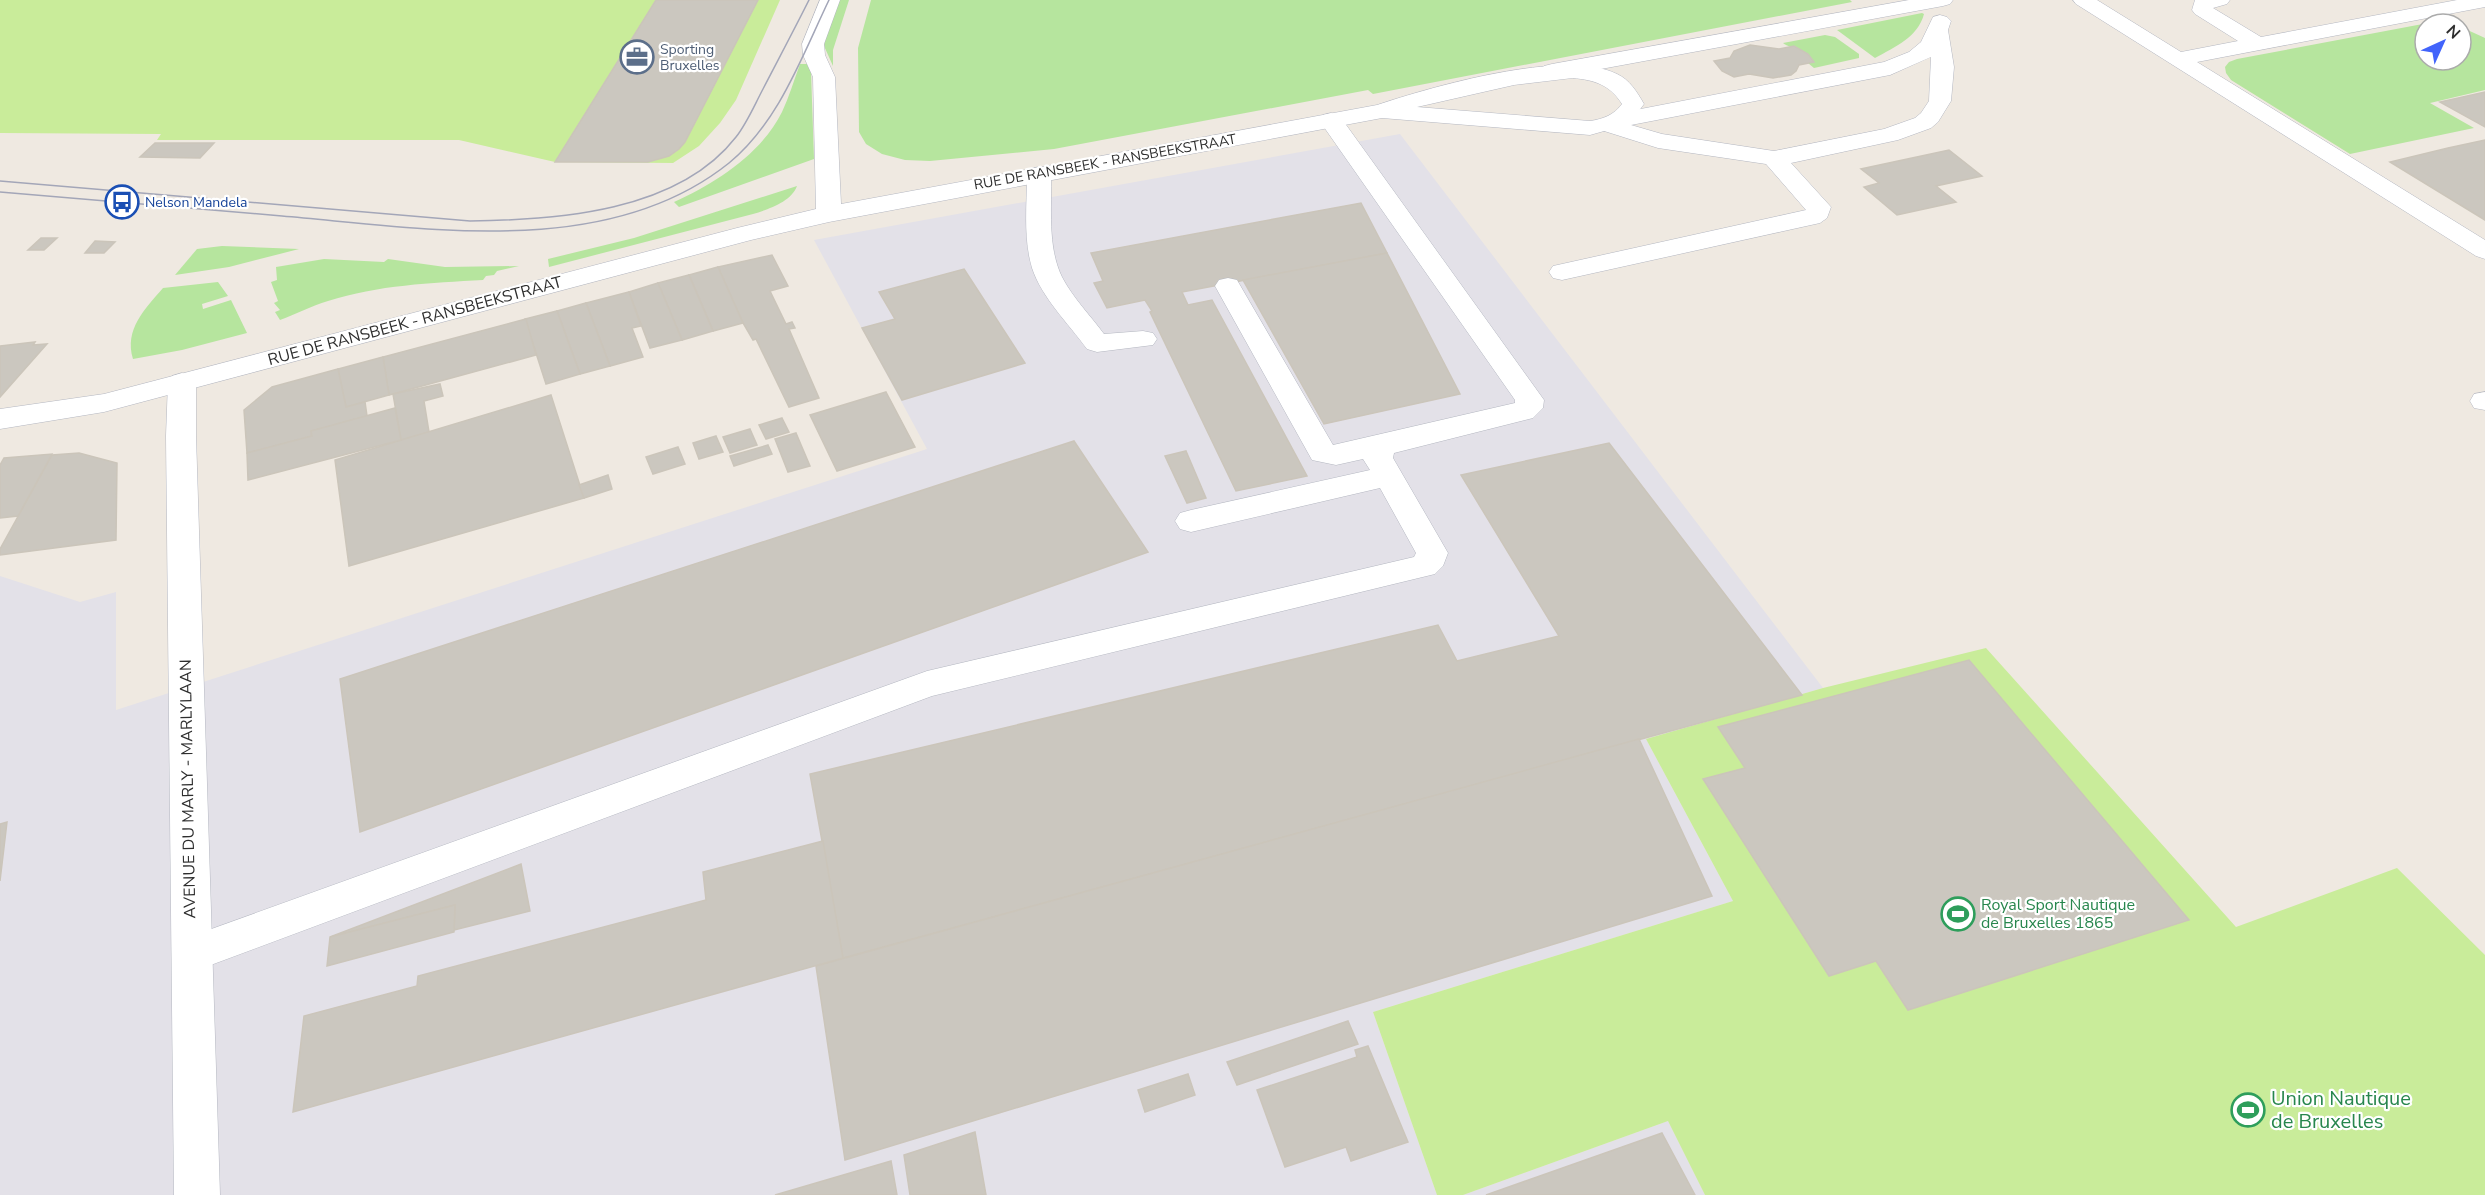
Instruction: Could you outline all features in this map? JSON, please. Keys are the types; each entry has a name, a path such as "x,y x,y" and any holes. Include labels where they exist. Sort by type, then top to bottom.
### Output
{"street":[{"path":"829,214 824,77 814,55 813,44 830,0"},
{"path":"1552,71 1897,4 1943,0"},
{"path":"1615,122 1890,68 1925,53 1934,44 1945,8 1953,0"},
{"path":"2083,0 2485,251"},
{"path":"2220,0 2203,4 2202,10 2257,44"},
{"path":"2178,59 2485,1"},
{"path":"2449,8 2476,22"},
{"path":"1615,122 1658,141 1774,158 1890,135 1923,123 1937,108 1942,94 1943,67 1938,31"},
{"name":"RUE DE RANSBEEK - RANSBEEKSTRAAT","path":"0,419 104,403 746,233 829,214 1382,111 1435,93 1552,71 1575,71 1597,75 1616,82 1628,92 1633,104 1629,113 1615,122 1590,128 1382,111"},
{"path":"1191,521 1388,460 1528,408 1530,400 1331,120"},
{"path":"1562,272 1811,218 1818,213 1819,207 1774,158"},
{"path":"1039,174 1042,257 1047,274 1097,343 1143,339"},
{"path":"1228,286 1323,453 1388,460"},
{"name":"AVENUE DU MARLY - MARLYLAAN","path":"182,382 181,448 197,1195"},
{"path":"192,954 927,684 1424,567 1432,558 1430,547 1388,460"}],"shaded area":[{"path":"1400,134 1823,688 1646,739 1733,901 1373,1012 1437,1195 0,1195 0,576 80,602 116,592 116,710 927,449 814,240"},
{"path":"1668,1121 1705,1195 1463,1195"}],"green space":[{"path":"0,0 780,0 736,100 720,123 699,146 673,163 555,162 459,140 157,140 161,134 0,133"},
{"path":"840,0 849,0 833,50 833,66 824,46 826,32"},
{"path":"871,0 1850,0 1852,2 1373,94 1368,90 1054,149 930,161 905,160 882,154 866,144 859,132 858,48"},
{"path":"1924,14 1921,22 1911,35 1875,58 1837,30"},
{"path":"2413,26 2413,72 2473,72 2473,32 2485,38 2485,90 2430,103 2474,128 2350,154 2231,80 2225,67 2229,62"},
{"path":"1825,35 1835,37 1859,54 1859,58 1814,68 1808,63 1811,59 1805,52 1783,43"},
{"path":"800,64 807,64 811,72 814,159 679,207 674,202 706,186 736,166 762,141 782,112"},
{"path":"797,186 785,201 759,212 549,267 548,259 634,238"},
{"path":"222,246 299,249 229,267 175,275 197,249"},
{"path":"324,259 384,262 388,259 445,267 519,266 497,271 483,280 366,291 316,305 280,320 275,312 280,310 274,303 278,301 271,282 277,280 276,267"},
{"path":"218,282 228,296 202,304 203,309 231,300 247,333 182,350 133,359 131,338 134,329 143,312 163,288"},
{"name":"Royal Sport Nautique de Bruxelles 1865","path":"1986,648 2236,927 2397,868 2485,955 2485,1195 1705,1195 1668,1121 1463,1195 1437,1195 1373,1012 1733,901 1646,739 1823,688"}],"building":[{"path":"656,0 758,0 685,142 679,149 669,156 648,162 555,162"},
{"path":"1750,45 1779,49 1794,46 1808,54 1814,62 1799,65 1791,75 1773,78 1749,74 1734,77 1722,71 1714,61 1730,58 1734,51"},
{"path":"2485,92 2485,127 2440,102"},
{"path":"2485,140 2485,220 2390,162 2448,148"},
{"path":"155,143 214,143 200,158 140,157"},
{"path":"1949,150 1982,176 1936,186 1956,202 1897,215 1864,187 1879,183 1861,169"},
{"path":"1361,203 1387,253 1182,292 1188,305 1212,300 1307,476 1236,491 1150,312 1152,311 1145,300 1107,308 1094,283 1103,281 1091,253"},
{"path":"41,238 57,238 44,250 28,250"},
{"path":"95,241 115,242 104,253 85,253"},
{"path":"1387,253 1460,394 1324,424 1243,280"},
{"path":"772,255 788,286 770,291 786,324 792,322 795,328 789,329 819,398 789,407 756,339 753,340 743,323 718,267"},
{"path":"718,267 743,323 713,331 689,275"},
{"path":"964,269 1025,363 902,400 862,328 895,319 879,292"},
{"path":"689,275 713,331 682,340 658,283"},
{"path":"658,283 682,340 650,348 629,292"},
{"path":"629,292 641,326 632,328 643,357 610,366 586,303"},
{"path":"586,303 610,366 580,374 557,311"},
{"path":"557,311 580,374 546,384 525,319"},
{"path":"526,319 536,355 389,395 383,357"},
{"path":"35,342 33,345 47,344 0,397 0,346"},
{"path":"383,357 389,395 346,407 338,369"},
{"path":"338,369 346,407 365,402 367,416 311,431 312,436 247,453 244,410 272,387"},
{"path":"440,384 443,396 424,401 429,432 401,440 393,394"},
{"path":"886,392 915,447 837,471 810,415"},
{"path":"551,395 584,498 349,566 335,460"},
{"path":"395,408 401,440 248,480 247,453 312,436 311,431"},
{"path":"782,418 789,432 766,439 759,425"},
{"path":"750,429 757,445 730,453 723,437"},
{"path":"796,433 810,466 788,472 775,439"},
{"path":"716,436 723,452 699,459 693,443"},
{"path":"1074,441 1148,552 360,832 340,679"},
{"path":"1609,443 1802,695 843,958 810,774 1438,625 1457,661 1559,636 1461,475"},
{"path":"768,445 772,454 734,466 730,456"},
{"path":"678,447 685,464 653,474 646,457"},
{"path":"1186,451 1206,498 1187,503 1165,456"},
{"path":"79,453 117,463 116,540 0,555 0,549 52,455"},
{"path":"52,454 18,516 0,518 0,465 4,458"},
{"path":"608,475 612,489 584,498 579,485"},
{"path":"1969,660 2189,920 1908,1010 1876,961 1829,976 1703,779 1745,768 1718,727"},
{"path":"1639,739 1712,896 845,1160 816,966"},
{"path":"7,822 0,881 0,824"},
{"path":"823,841 843,958 293,1112 304,1016 417,986 418,976 706,900 703,872"},
{"path":"521,864 530,911 454,930 455,905 330,937"},
{"path":"455,905 454,932 327,966 330,937"},
{"path":"1348,1021 1358,1044 1237,1085 1227,1062"},
{"path":"1368,1046 1408,1142 1351,1161 1346,1147 1285,1167 1257,1090 1357,1057 1355,1050"},
{"path":"1188,1074 1195,1095 1145,1112 1138,1090"},
{"path":"975,1132 986,1195 910,1195 904,1155"},
{"path":"1662,1133 1695,1195 1486,1195"},
{"path":"891,1161 897,1195 775,1195"}],"tram line":[{"path":"0,181 470,221 540,218 614,207 682,182 711,162 736,137 744,126 809,0"},
{"path":"0,192 395,227 454,230 513,231 571,226 628,214 681,194 729,163 747,147 788,87 829,0"}],"place":[{"name":"Sporting Bruxelles","path":"637,57"},
{"name":"Nelson Mandela","path":"122,202"},
{"name":"Royal Sport Nautique de Bruxelles 1865","path":"1958,914"},
{"name":"Union Nautique de Bruxelles","path":"2248,1110"}]}
